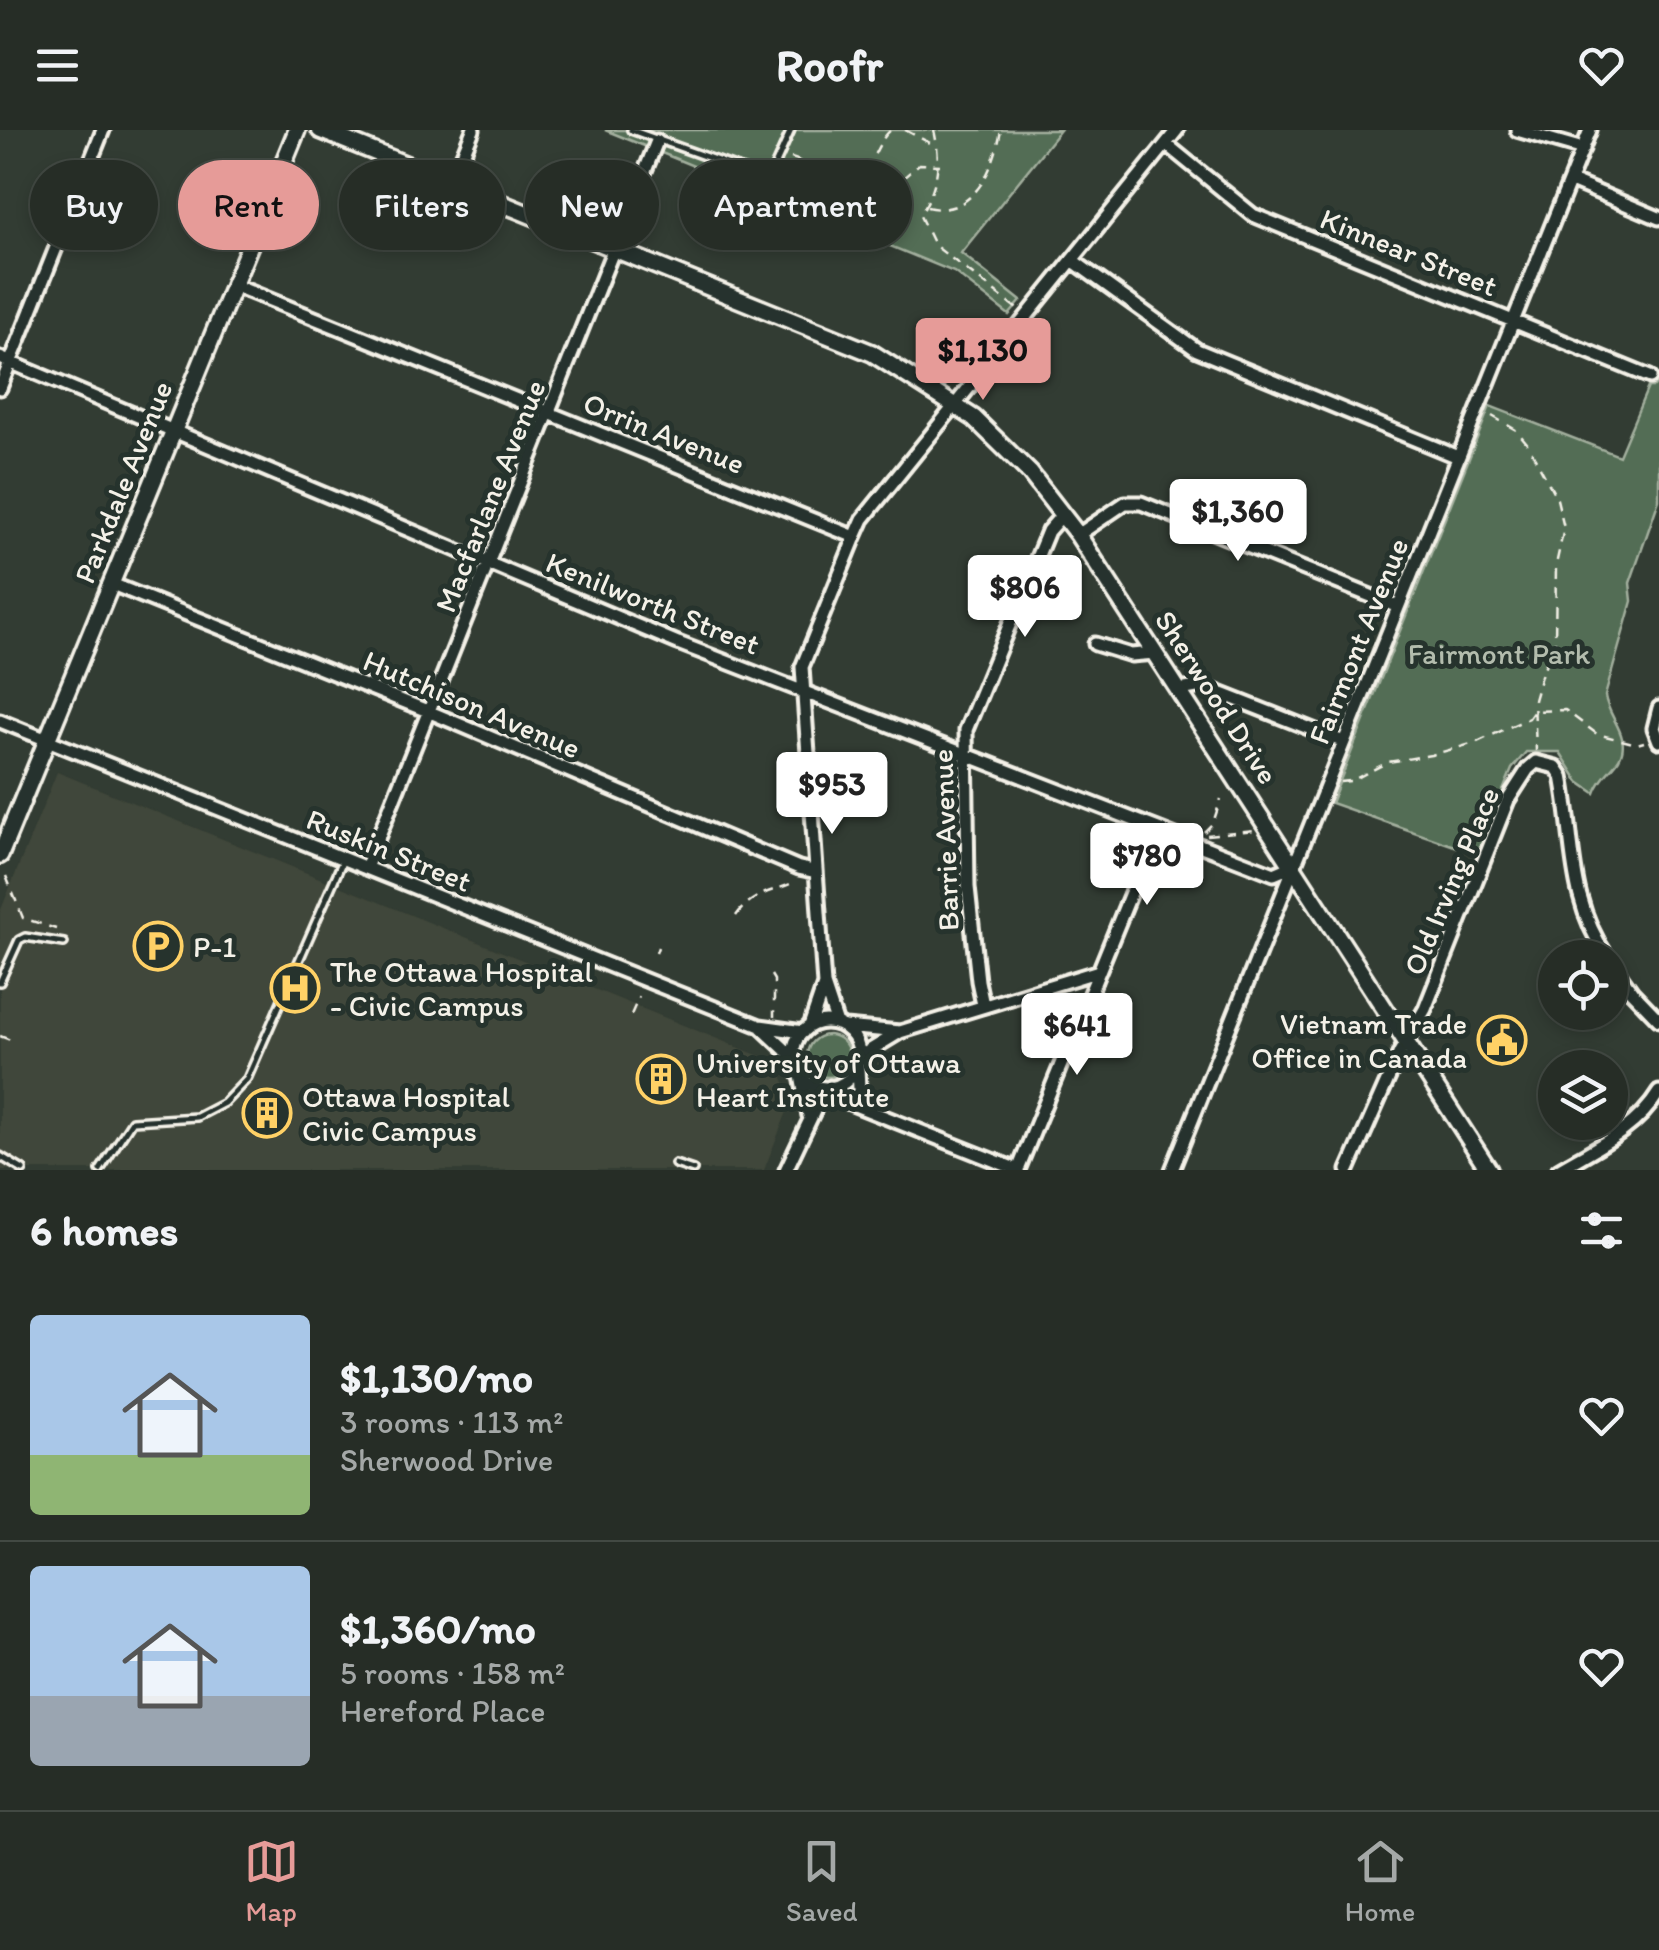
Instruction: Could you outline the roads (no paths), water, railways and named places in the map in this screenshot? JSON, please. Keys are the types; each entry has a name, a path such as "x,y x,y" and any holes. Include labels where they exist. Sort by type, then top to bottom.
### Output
{"street":[{"path":"0,388 5,360 103,130"},
{"name":"Parkdale Avenue","path":"0,854 297,130"},
{"name":"Sherwood Drive","path":"320,130 393,160"},
{"path":"461,160 473,130"},
{"path":"872,1109 859,1089 856,1040 841,1026 824,985 802,666 864,519 1177,130"},
{"path":"1516,130 1583,149"},
{"name":"Fairmont Avenue","path":"1172,1170 1590,130"},
{"name":"Macfarlane Avenue","path":"650,160 657,141"},
{"name":"Kinnear Street","path":"1166,144 1254,215 1650,377"},
{"path":"1571,181 1659,218"},
{"name":"Macfarlane Avenue","path":"366,868 615,250"},
{"name":"Sherwood Drive","path":"617,250 872,353 974,418 1030,473 1078,535 1156,653 1490,1170"},
{"path":"1072,260 1197,350 1458,457"},
{"name":"Orrin Avenue","path":"232,286 855,537"},
{"name":"Kenilworth Street","path":"5,360 678,643 1274,874 1293,866"},
{"path":"1078,535 1125,504 1141,502 1398,607"},
{"name":"Barrie Avenue","path":"983,1005 968,887 966,730 1048,532 1063,514"},
{"name":"Hutchison Avenue","path":"112,584 814,871"},
{"path":"1094,644 1131,655 1156,653"},
{"path":"1180,690 1202,686 1344,742"},
{"path":"1654,740 1659,708"},
{"name":"Ruskin Street","path":"0,721 760,1026 806,1029"},
{"name":"Old Irving Place","path":"1348,1170 1406,1039 1425,1008 1508,800 1536,762 1556,767 1562,776 1572,868 1580,904 1596,940"},
{"path":"801,1076 828,1088 841,1099 1018,1170 1157,828"},
{"path":"786,1170 809,1118 828,1088 847,1080 858,1061 900,1032 1099,971"},
{"path":"809,1118 794,1058 796,1044 824,985"},
{"name":"Old Irving Place","path":"1628,986 1659,1020"},
{"path":"806,1029 819,1023 900,1032"},
{"name":"Ruskin Street","path":"760,1026 794,1058"},
{"path":"1558,1170 1629,1128 1659,1092"}],"lane":[{"path":"632,130 760,176 768,174 780,158 791,130"},
{"path":"100,1170 132,1121 197,1117 224,1103 247,1078 344,859"},
{"path":"0,982 19,940 25,937 64,943"},
{"path":"0,1156 23,1170"},
{"path":"675,1164 693,1170"}],"place":[{"name":"P-1","path":"158,946"},
{"name":"The Ottawa Hospital - Civic Campus","path":"295,988"},
{"name":"Vietnam Trade Office in Canada","path":"1502,1040"},
{"name":"University of Ottawa Heart Institute","path":"661,1079"},
{"name":"Ottawa Hospital Civic Campus","path":"267,1113"}],"park label":[{"name":"Fairmont Park","path":"1499,653"}]}
